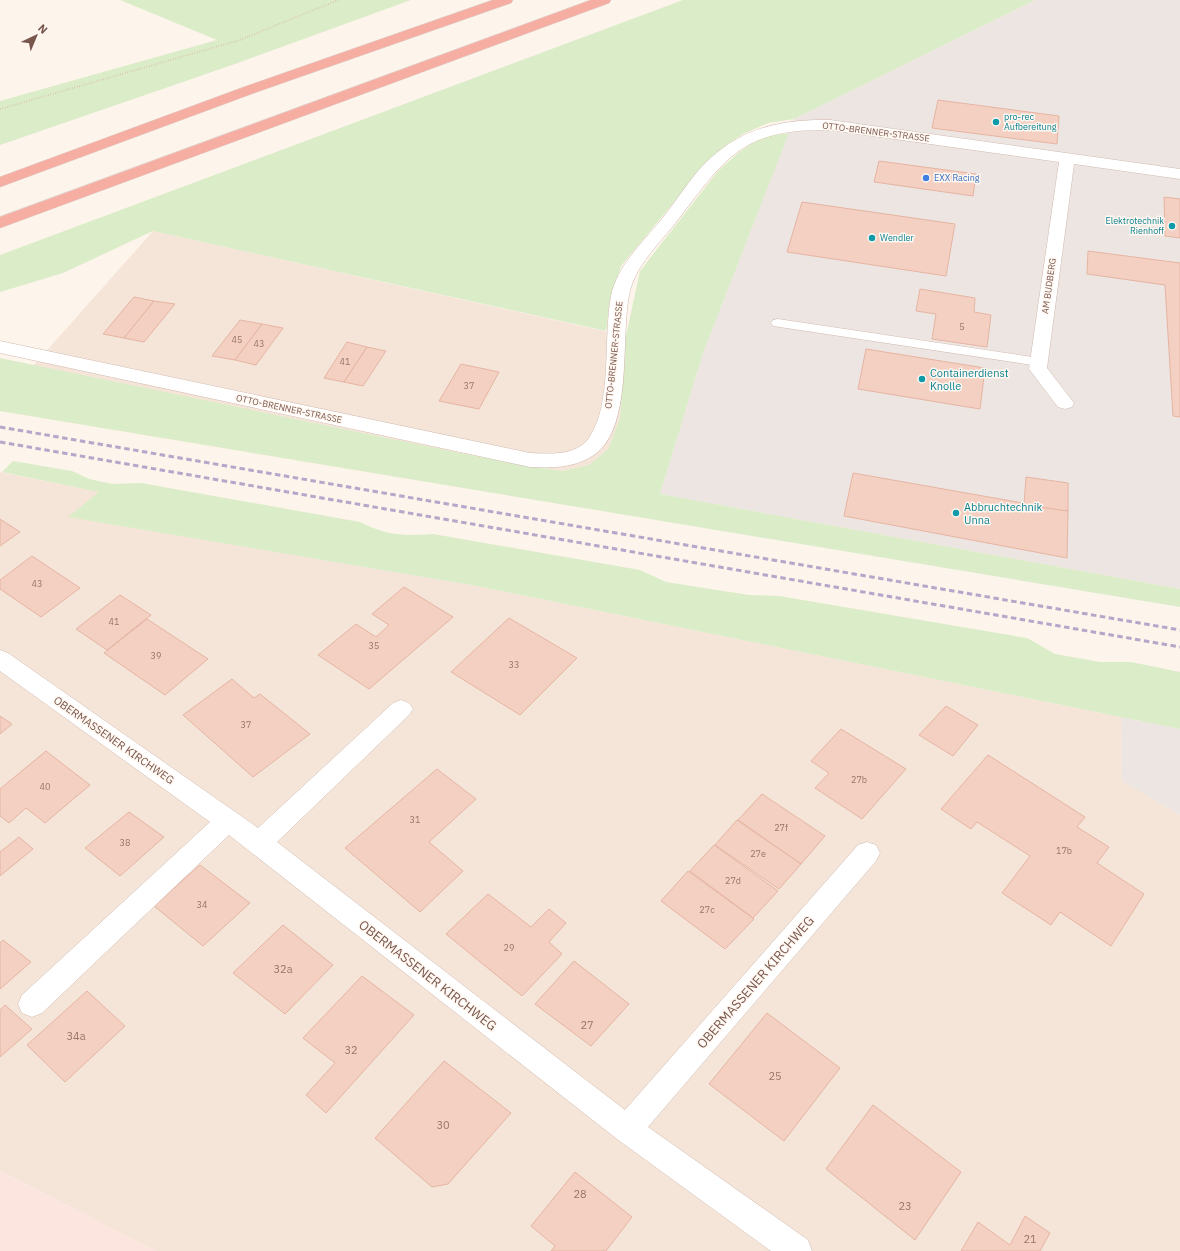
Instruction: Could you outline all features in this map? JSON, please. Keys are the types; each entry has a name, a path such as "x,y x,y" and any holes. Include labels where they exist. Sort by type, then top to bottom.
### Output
{"highway":[{"path":"0,182 249,90 506,0"},
{"path":"0,223 604,0"}],"street":[{"name":"OTTO-BRENNER-STRASSE","path":"0,347 530,460 551,461 570,458 585,452 595,444 604,428 611,407 619,302 625,280 636,262 711,167 731,149 749,138 769,130 786,126 830,125 1180,174"},
{"name":"AM BUDBERG","path":"1039,362 1067,159"},
{"path":"1039,362 1038,369 1065,403"},
{"name":"OBERMASSENER KIRCHWEG","path":"0,659 259,843 627,1129 797,1251"},
{"path":"259,843 402,708"},
{"path":"32,1004 228,821"},
{"name":"OBERMASSENER KIRCHWEG","path":"627,1129 867,853"}],"lane":[{"path":"778,323 1039,362"}],"path":[{"path":"0,109 240,40 338,0"}],"shaded area":[{"path":"1035,0 1180,0 1180,169 1124,162 1180,170 1180,589 660,494 703,353 794,119"},
{"path":"153,231 626,336 620,418 608,449 589,465 562,471 470,455 33,366"},
{"path":"0,472 100,492 69,517 477,586 1121,717 1122,781 1180,815 1180,1251 156,1251 0,1171"},
{"path":"1121,717 1180,729 1180,815 1122,781"},
{"path":"0,1171 156,1251 0,1251"}],"green space":[{"path":"120,0 411,0 235,64 0,145 0,101 217,40"},
{"path":"683,0 1035,0 794,119 768,123 743,134 724,147 704,166 621,266 610,300 606,331 153,231 63,273 0,292 0,255"},
{"path":"789,133 703,353 660,494 1180,589 1180,607 0,411 0,358 470,455 562,471 589,465 608,449 620,418 626,336 640,271 718,171 738,153 754,142 770,136"},
{"path":"13,461 72,471 89,479 112,484 141,483 360,522 370,527 395,534 433,534 640,570 666,582 749,595 779,596 1027,638 1055,654 1100,662 1131,662 1180,672 1180,729 477,586 68,517 99,492 2,472"}],"building":[{"name":"pro-rec Aufbereitung","path":"938,100 1059,116 1057,144 932,128"},
{"name":"EXX Racing","path":"879,161 976,174 973,196 874,182"},
{"name":"Elektrotechnik Rienhoff","path":"1164,197 1180,199 1180,238 1165,236"},
{"name":"Wendler","path":"802,202 955,224 946,276 787,252"},
{"path":"1088,251 1180,263 1180,417 1173,416 1165,285 1087,274"},
{"path":"920,289 975,298 974,312 991,315 987,347 932,339 936,314 916,311"},
{"path":"134,297 154,301 124,338 103,334"},
{"path":"154,301 175,304 144,342 124,338"},
{"path":"240,320 262,324 235,360 212,356"},
{"path":"262,324 283,328 256,365 235,360"},
{"path":"347,342 367,347 344,382 324,378"},
{"path":"367,347 386,351 363,386 344,382"},
{"name":"Containerdienst Knolle","path":"866,349 985,368 980,409 858,389"},
{"path":"461,364 499,372 479,409 439,401"},
{"name":"Abbruchtechnik Unna","path":"853,473 1068,511 1067,558 844,516"},
{"path":"1026,477 1068,483 1068,511 1024,505"},
{"path":"0,519 20,532 0,546"},
{"path":"32,556 80,588 41,617 0,589 0,580"},
{"path":"404,587 453,617 369,689 318,655 356,624 376,637 389,625 372,614"},
{"path":"120,595 151,615 107,650 76,629"},
{"path":"509,618 577,658 520,715 451,672"},
{"path":"147,619 208,659 165,695 104,653"},
{"path":"232,679 254,698 260,694 310,734 253,777 183,715"},
{"path":"946,706 978,725 953,756 919,735"},
{"path":"0,716 12,724 0,734"},
{"path":"841,729 906,769 862,819 815,788 829,773 811,761"},
{"path":"46,751 90,785 45,823 26,808 9,823 0,816 0,789"},
{"path":"988,755 1085,817 1077,827 1109,847 1097,863 1144,894 1111,946 1060,912 1051,925 1002,893 1030,856 977,822 971,829 941,809"},
{"path":"437,769 476,799 429,842 463,871 420,912 345,848"},
{"path":"762,794 825,836 801,864 738,820"},
{"path":"129,812 164,837 120,876 85,848"},
{"path":"737,820 801,864 779,889 715,845"},
{"path":"19,837 33,849 0,876 0,852"},
{"path":"714,845 778,891 753,918 690,871"},
{"path":"200,865 250,903 203,946 154,906"},
{"path":"688,871 754,919 725,949 661,901"},
{"path":"488,894 531,927 549,909 566,923 549,942 562,954 522,996 446,934"},
{"path":"283,925 333,965 285,1014 233,973"},
{"path":"3,940 31,962 0,989 0,943"},
{"path":"574,961 629,1004 591,1046 535,1004"},
{"path":"362,976 414,1015 326,1113 306,1095 335,1063 303,1038"},
{"path":"87,991 125,1026 65,1082 27,1045"},
{"path":"5,1005 32,1029 0,1057 0,1010"},
{"path":"767,1013 840,1068 784,1141 709,1084"},
{"path":"444,1061 511,1113 448,1184 432,1187 375,1138"},
{"path":"873,1105 961,1172 915,1240 826,1169"},
{"path":"575,1172 632,1217 606,1251 551,1251 555,1246 531,1226"},
{"path":"1025,1216 1050,1233 1040,1251 961,1251 978,1222 1010,1245"}],"railway":[{"path":"0,427 1180,630"},
{"path":"0,442 1180,647"}],"place":[{"name":"pro-rec Aufbereitung","path":"996,122"},
{"name":"EXX Racing","path":"926,178"},
{"name":"Elektrotechnik Rienhoff","path":"1172,226"},
{"name":"Wendler","path":"872,238"},
{"name":"Containerdienst Knolle","path":"922,379"},
{"name":"Abbruchtechnik Unna","path":"956,513"}]}
